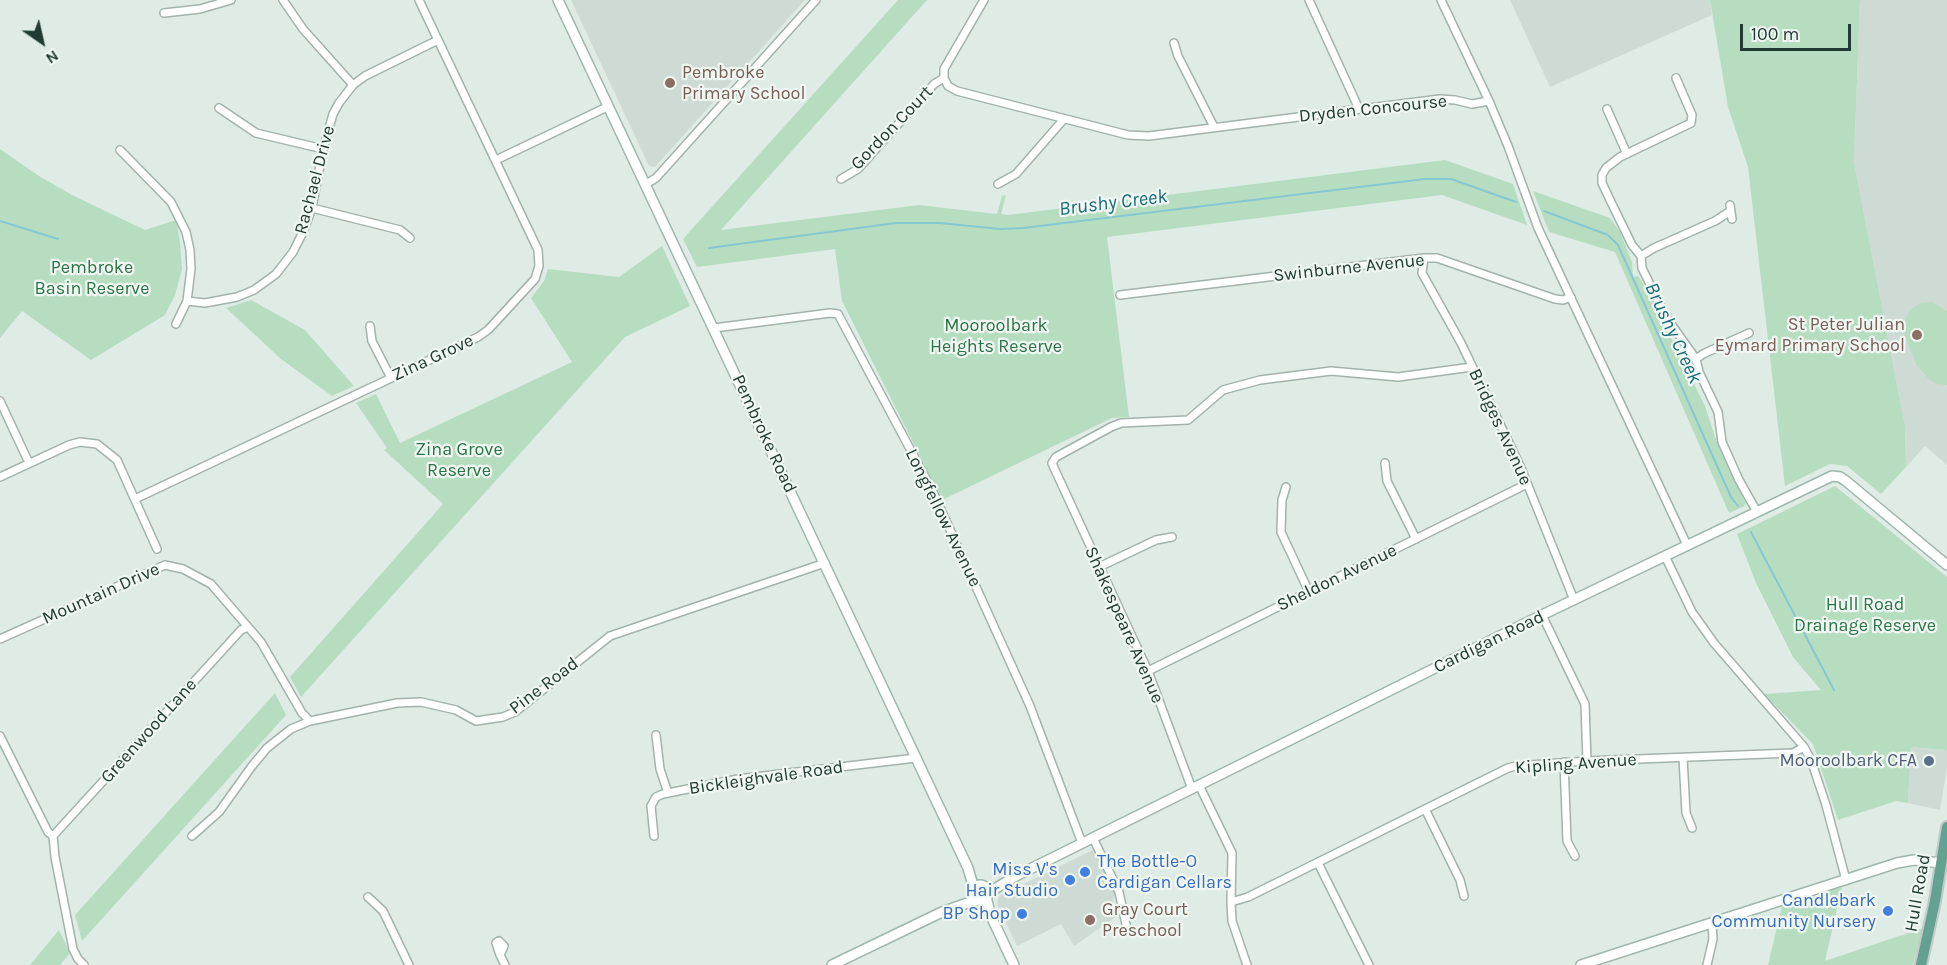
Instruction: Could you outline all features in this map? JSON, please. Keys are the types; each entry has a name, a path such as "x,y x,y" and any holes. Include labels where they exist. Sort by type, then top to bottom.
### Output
{"main road":[{"name":"Hull Road","path":"1921,965 1943,875 1941,863 1947,827"}],"street":[{"path":"164,13 200,9 231,0"},
{"path":"283,0 303,29 353,85"},
{"name":"Zina Grove","path":"135,499 478,337 488,330 538,272 540,260 538,250 419,0"},
{"name":"Pembroke Road","path":"558,0 1014,965"},
{"path":"646,184 656,178 816,0"},
{"path":"944,78 946,65 984,0"},
{"path":"1309,0 1359,109"},
{"path":"1441,0 1489,101 1535,221 1687,545"},
{"name":"Rachael Drive","path":"187,301 205,303 237,297 266,282 276,274 293,252 312,208 323,149 333,114 339,103 353,85 365,76 438,40"},
{"path":"1174,43 1214,127"},
{"name":"Dryden Concourse","path":"944,78 948,86 957,91 1134,136 1447,99 1472,104 1489,101"},
{"name":"Gordon Court","path":"841,179 858,169 934,84 944,78"},
{"path":"1676,78 1692,115 1691,123 1627,154 1606,168 1601,178 1632,245 1641,256 1642,268 1666,317 1696,359 1699,372 1718,412 1722,442 1757,512"},
{"path":"495,160 607,107"},
{"path":"219,108 256,133 323,149"},
{"path":"1607,109 1627,154"},
{"path":"998,184 1016,174 1064,119"},
{"path":"120,150 165,194 181,218 190,250 191,269 187,301 176,324"},
{"path":"312,208 400,230 410,238"},
{"path":"1641,256 1730,212"},
{"name":"Bridges Avenue","path":"1424,258 1422,273 1461,343 1527,484 1574,600"},
{"name":"Swinburne Avenue","path":"1120,295 1437,258 1555,299 1563,300 1571,297"},
{"name":"Longfellow Avenue","path":"714,328 830,313 838,314 932,490 1030,706 1082,843"},
{"path":"370,326 372,341 390,378"},
{"path":"1696,359 1749,333"},
{"name":"Shakespeare Avenue","path":"1231,902 1232,854 1195,787 1148,671 1052,463 1065,450 1121,423 1188,420 1223,390 1260,380 1332,371 1398,377 1472,367"},
{"path":"0,402 29,463"},
{"path":"0,477 69,445 80,442 97,444 117,460 157,549"},
{"path":"1385,463 1387,481 1416,539"},
{"name":"Cardigan Road","path":"832,965 1822,479 1832,476 1840,477 1947,565"},
{"name":"Sheldon Avenue","path":"1148,671 1527,484"},
{"path":"1286,486 1282,500 1281,532 1309,592"},
{"path":"1100,567 1156,540 1172,537"},
{"path":"1665,556 1692,612 1714,643 1804,747 1811,759 1846,880"},
{"name":"Pine Road","path":"192,836 206,826 219,812 267,748 291,729 310,721 397,703 421,702 456,710 476,721 503,717 515,712 610,636 825,563"},
{"name":"Mountain Drive","path":"0,639 165,565 183,569 211,584 261,642 302,712 310,721"},
{"path":"1542,615 1585,704 1587,760"},
{"name":"Greenwood Lane","path":"53,836 241,630 248,627"},
{"path":"656,735 660,769 668,793"},
{"path":"0,736 48,832 53,836 73,949 78,960 83,964"},
{"name":"Kipling Avenue","path":"1231,902 1248,897 1508,768 1587,760 1793,753 1804,747"},
{"name":"Bickleighvale Road","path":"654,836 651,806 656,797 668,793 738,779 916,758"},
{"path":"1683,758 1686,813 1692,828"},
{"path":"1564,762 1567,841 1575,856"},
{"path":"1425,809 1460,880 1464,896"},
{"path":"1093,838 1119,892 1127,929"},
{"path":"1581,965 1897,863 1914,860 1941,863"},
{"path":"1318,863 1369,965"},
{"path":"369,897 383,911 409,965"},
{"path":"1231,902 1232,921 1247,965"},
{"path":"1707,965 1713,939 1712,924"},
{"path":"500,955 505,965"}],"shaded area":[{"name":"Pembroke Primary School","path":"571,0 805,0 655,167 649,166"},
{"path":"1510,0 1710,0 1712,15 1550,87"},
{"path":"1860,0 1947,0 1947,465 1925,446 1906,467 1905,426 1854,162"},
{"path":"1911,747 1947,750 1947,767 1940,810 1908,803"},
{"path":"1093,850 1116,897 1113,898 1116,917 1074,946 1061,924 1017,946 997,904 999,896"}],"green space":[{"name":"Mooroolbark Heights Reserve","path":"898,0 927,0 721,230 919,205 997,214 1002,196 1006,195 1001,214 1008,215 1445,160 1513,184 1527,225 1442,195 1107,237 1129,417 1112,418 942,500 842,301 835,249 697,267 683,239"},
{"path":"1710,0 1860,0 1854,162 1905,426 1906,467 1881,494 1847,466 1830,464 1785,486 1748,167 1728,107"},
{"name":"Pembroke Basin Reserve","path":"0,149 72,195 145,230 176,220 182,269 175,295 165,315 91,360 22,311 0,338"},
{"path":"1533,191 1610,218 1620,232 1632,262 1633,277 1638,276 1648,291 1705,406 1715,437 1746,504 1743,507 1729,513 1615,252 1549,232"},
{"name":"Zina Grove Reserve","path":"662,246 690,306 625,337 301,697 290,677 443,504 384,450 387,448 356,403 376,394 400,443 572,362 531,298 544,281 548,269 619,277"},
{"path":"251,300 305,330 354,386 332,396 281,359 226,308"},
{"path":"1932,302 1947,311 1947,385 1937,384 1930,380 1917,366 1905,336 1905,321 1910,310 1920,303"},
{"name":"Hull Road Drainage Reserve","path":"1835,486 1947,577 1947,750 1911,747 1908,803 1896,801 1838,820 1813,744 1764,694 1821,690 1793,657 1756,583 1737,534"},
{"path":"275,693 286,715 82,941 75,915"},
{"path":"1842,887 1825,961 1923,928 1913,965 1768,965 1782,906"},
{"path":"59,930 70,953 60,965 30,965"}],"waterway":[{"name":"Brushy Creek","path":"709,248 896,223 940,223 1000,229 1023,228 1425,179 1451,179 1516,202"},
{"name":"Brushy Creek","path":"1544,211 1608,235 1618,245 1731,497 1738,506"},
{"name":"Brushy Creek","path":"0,221 58,239"},
{"name":"Brushy Creek","path":"1751,532 1834,690"}],"place":[{"name":"Pembroke Primary School","path":"670,83"},
{"name":"St Peter Julian Eymard Primary School","path":"1917,335"},
{"name":"Mooroolbark CFA","path":"1929,761"},
{"name":"The Bottle-O Cardigan Cellars","path":"1085,872"},
{"name":"Miss V's Hair Studio","path":"1070,880"},
{"name":"Candlebark Community Nursery","path":"1888,911"},
{"name":"BP Shop","path":"1022,914"},
{"name":"Gray Court Preschool","path":"1090,920"}]}
